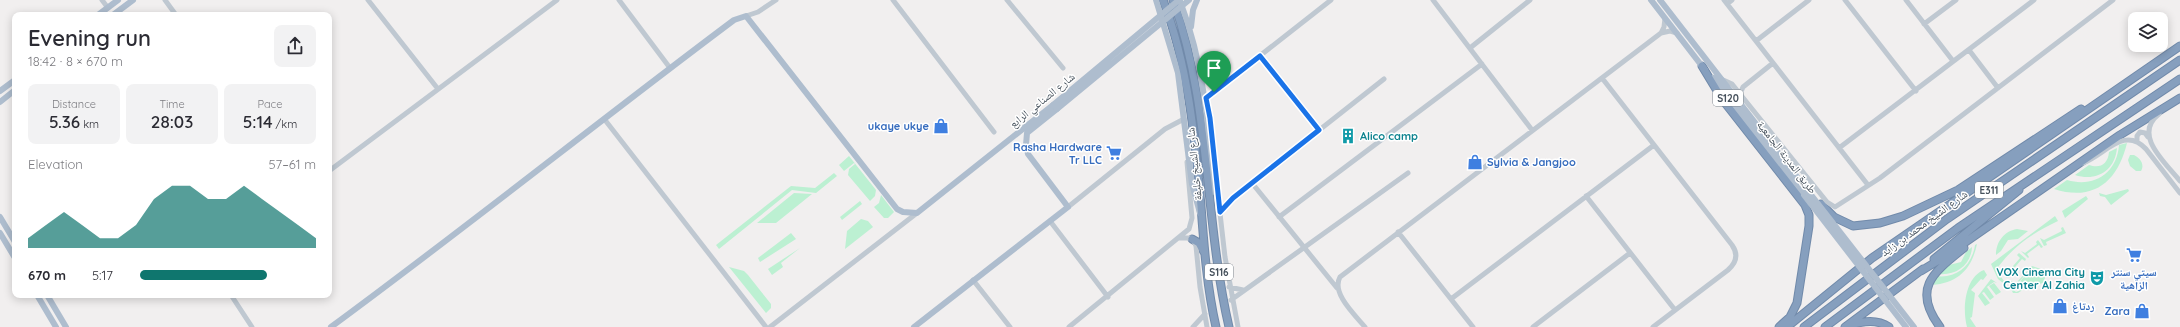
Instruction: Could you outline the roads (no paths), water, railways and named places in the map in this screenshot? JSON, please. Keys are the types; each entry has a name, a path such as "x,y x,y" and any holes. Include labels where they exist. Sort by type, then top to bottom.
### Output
{"highway":[{"name":"شارع الشيخ خليفة","path":"1163,0 1174,32 1185,77 1216,327"},
{"name":"شارع الشيخ خليفة","path":"1173,0 1187,46 1196,84 1212,218 1229,327"},
{"path":"1806,193 1834,218 1846,225 1861,227 1892,220 1958,190 2026,144 2105,97 2180,46"},
{"name":"شارع الشيخ محمد بن زايد","path":"1804,327 1947,219 2180,60"},
{"path":"1702,66 1722,99 1805,205 1809,215 1810,226 1797,303 1790,317 1779,327"},
{"name":"E311","path":"1825,327 1958,228 2180,79"},
{"path":"1787,327 1872,258 2090,109 2105,97"},
{"path":"1845,326 1921,271 2076,165 2146,118 2180,98"},
{"path":"1921,271 2039,173"},
{"path":"1940,327 1932,315 1928,305 1927,293 1930,280 1937,270 1972,242 1980,232"},
{"path":"1192,239 1199,243 1206,255"},
{"path":"1845,326 1867,321 1879,322 1889,327"}],"main road":[{"path":"102,12 118,0"},
{"path":"117,12 132,0"},
{"path":"1156,0 1178,72 1193,191 1201,215"},
{"path":"1179,0 1191,33 1206,101 1212,193 1212,218"},
{"name":"شارع الصناعي الرابع","path":"1068,207 1028,154 1026,145 1027,133 1179,0"},
{"name":"شارع الصناعي الرابع","path":"917,213 1055,107 1189,0"},
{"path":"1191,33 1192,16 1197,0"},
{"name":"طريق المدينة الجامعية","path":"1651,0 1702,66 1914,327"},
{"name":"طريق المدينة الجامعية","path":"1660,0 1721,79 1906,327"},
{"path":"331,327 454,236 734,20 746,16 897,209 903,212 917,213"},
{"path":"0,91 12,82"},
{"path":"0,102 12,92"},
{"path":"914,327 1068,207"},
{"path":"0,217 12,237"},
{"path":"0,233 12,253"},
{"path":"39,298 56,327"},
{"path":"49,298 66,327"}],"street":[{"path":"102,0 108,8"},
{"path":"165,0 174,12"},
{"path":"368,0 438,89"},
{"path":"332,169 557,0"},
{"path":"619,0 670,68"},
{"path":"746,16 758,12 776,0"},
{"path":"893,0 994,132"},
{"path":"1007,0 1063,68"},
{"path":"1238,327 1229,287 1210,118 1206,101 1331,0"},
{"path":"1434,0 1532,130"},
{"path":"1470,48 1530,0"},
{"path":"1732,0 1725,2 1868,185"},
{"path":"1756,41 1809,0"},
{"path":"1845,0 1916,90"},
{"path":"1906,0 1953,62"},
{"path":"1924,24 1956,0"},
{"path":"1840,148 2034,0"},
{"path":"1721,79 1729,82 1734,87 1830,206 1839,206 1998,88 2113,0"},
{"path":"1661,33 1664,27 1665,17"},
{"path":"1337,288 1340,277 1661,33 1667,31 1677,33"},
{"path":"1969,50 1998,88"},
{"path":"1260,56 1319,130"},
{"path":"1740,94 1743,87 1773,63"},
{"path":"1279,217 1482,64"},
{"path":"1602,78 1732,245 1736,253 1737,258 1732,267 1653,327"},
{"path":"1220,212 1233,198 1384,79"},
{"path":"1734,87 1743,87"},
{"path":"2148,137 2152,121 2172,103"},
{"path":"1068,207 1165,129 1184,119"},
{"path":"605,120 766,327"},
{"path":"2137,141 2137,136 2140,132 2145,133 2152,146 2180,181"},
{"path":"2076,165 2090,160 2123,140 2137,141 2146,149 2180,192"},
{"path":"1451,299 1654,145"},
{"path":"1069,327 1108,297 1190,229 1192,222 1187,151"},
{"path":"1231,300 1408,173"},
{"path":"1252,183 1337,288 1365,327"},
{"path":"1218,195 1225,198 1233,198"},
{"path":"1586,196 1675,310"},
{"path":"770,327 917,213"},
{"path":"1050,221 1108,297"},
{"path":"1398,232 1473,327"},
{"path":"1180,238 1192,239 1196,246 1200,287 1207,327"},
{"path":"1533,327 1630,253"},
{"path":"973,280 1010,327"},
{"path":"1229,287 1243,290"},
{"path":"233,298 252,327"},
{"path":"1193,327 1205,314"}],"place":[{"name":"ukaye ukye","path":"941,126"},
{"name":"Alico camp","path":"1348,136"},
{"name":"Rasha Hardware Tr LLC","path":"1114,153"},
{"name":"Sylvia & Jangjoo","path":"1475,162"},
{"name":"سيتي سنتر الزاهية","path":"2134,255"},
{"name":"VOX Cinema City Center Al Zahia","path":"2097,278"},
{"name":"ردتاغ","path":"2060,306"},
{"name":"Zara","path":"2142,311"}]}
